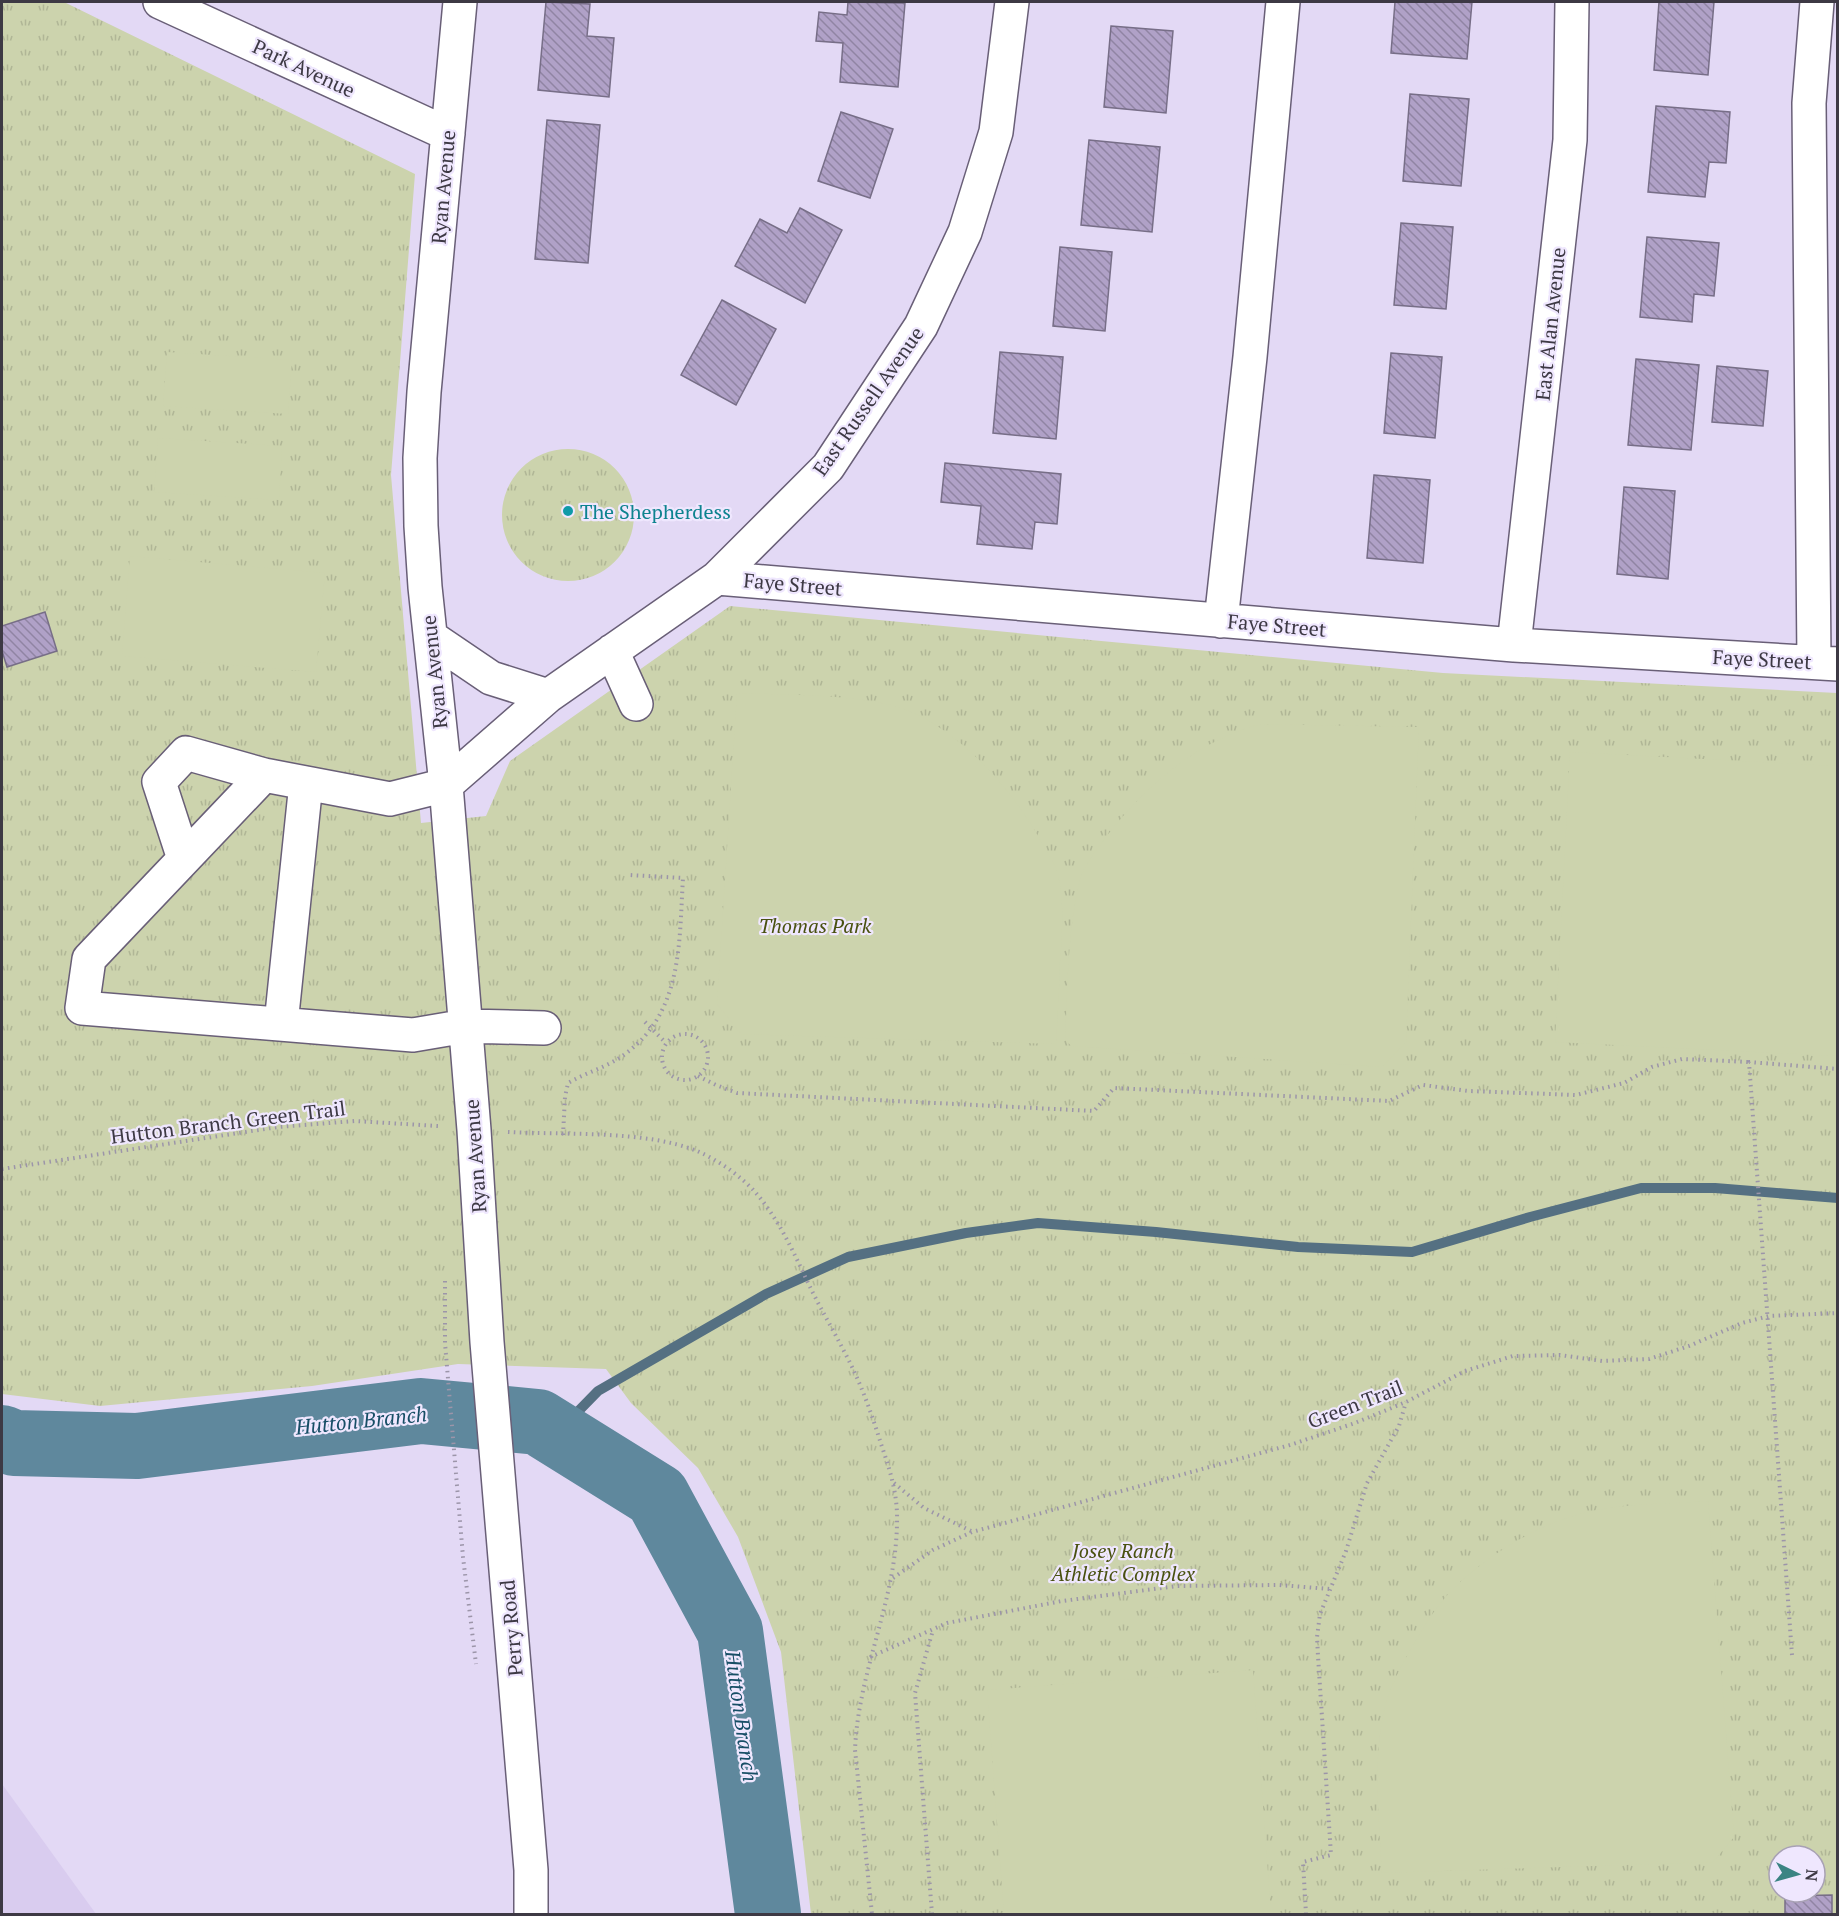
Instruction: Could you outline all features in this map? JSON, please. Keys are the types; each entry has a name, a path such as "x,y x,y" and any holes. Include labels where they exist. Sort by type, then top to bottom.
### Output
{"street":[{"name":"Park Avenue","path":"160,2 448,134"},
{"name":"Ryan Avenue","path":"460,2 420,458 425,587 446,785 466,1026 487,1342"},
{"name":"East Russell Avenue","path":"446,785 548,696 717,578 828,467 921,326 965,232 996,132 1012,2"},
{"path":"1221,621 1250,357 1283,2"},
{"name":"East Alan Avenue","path":"1514,645 1570,140 1572,2"},
{"path":"1817,2 1809,104 1826,663"},
{"name":"Faye Street","path":"717,578 1514,645 1826,663"},
{"path":"432,638 491,678 548,696"},
{"path":"612,651 636,704"},
{"path":"184,859 159,782 186,753 264,775 390,799 446,785"},
{"path":"264,775 89,960 82,1008 413,1035 466,1026 544,1028"},
{"path":"281,1024 306,783"},
{"name":"Perry Road","path":"487,1342 531,1870 531,1914"}],"path":[{"path":"563,1135 568,1083 604,1067 626,1053 652,1029 664,1010 672,983 679,952 683,878 629,875"},
{"path":"645,1022 666,1043"},
{"path":"678,1034 694,1035 701,1040 708,1054 704,1070 698,1076 684,1081 677,1079 666,1071 661,1057 666,1043 678,1034"},
{"path":"698,1076 737,1093 1094,1111 1114,1088 1389,1101 1423,1085 1468,1091 1576,1095 1624,1083 1652,1067 1682,1059 1838,1069"},
{"path":"1749,1062 1792,1655"},
{"name":"Hutton Branch Green Trail","path":"2,1169 278,1127 355,1121 474,1130 631,1137 663,1141 698,1151 728,1168 755,1192 777,1222 853,1369 894,1483"},
{"name":"Green Trail","path":"892,1578 933,1550 972,1532 1290,1445 1355,1423 1406,1402 1465,1371 1512,1356 1560,1355 1602,1361 1649,1359 1689,1346 1742,1323 1769,1316 1838,1313"},
{"path":"445,1343 463,1557 476,1665"},
{"path":"1306,1914 1303,1862 1331,1855 1317,1637 1320,1614 1346,1551 1367,1483 1398,1426 1406,1402"},
{"path":"894,1483 924,1508 972,1532"},
{"path":"872,1914 855,1750 856,1726 870,1657 892,1578 897,1523 894,1483"},
{"path":"870,1657 947,1623 1062,1601 1177,1586 1279,1585 1330,1589"},
{"path":"932,1914 915,1694 933,1629"}],"shaded area":[{"path":"2,1784 96,1914 2,1914"}],"green space":[{"name":"Thomas Park","path":"2,2 64,2 415,174 391,475 421,823 486,816 510,761 730,606 1443,673 1837,693 1837,1914 811,1914 781,1652 738,1537 698,1468 631,1403 606,1369 458,1364 312,1386 100,1406 2,1394"},
{"path":"167,352 292,360 288,414 163,406"},
{"path":"158,438 282,446 279,500 154,492"},
{"path":"568,449 593,454 615,468 629,490 634,515 629,540 615,562 593,576 568,581 543,576 521,562 507,540 502,515 507,490 521,468 543,454"},
{"path":"130,556 325,573 316,672 122,656"},
{"path":"737,693 834,697 891,705 914,713 937,726 958,741 998,780 1030,822 1054,864 1060,882 1062,928 1056,1044 741,1034 717,1004"},
{"path":"1261,724 1419,727 1406,1042 1382,1067 1071,1046 1065,1039 1070,939 1080,880 1088,863 1121,818 1155,783 1216,741"},
{"path":"1570,752 1837,766 1837,1056 1555,1042"},
{"path":"1708,1501 1734,1837 1713,1862 1382,1873 1378,1769 1385,1706 1392,1685 1409,1652 1444,1599 1471,1573 1503,1549 1556,1522 1605,1509"},
{"path":"1253,1670 1271,1914 1004,1914 987,1690"}],"building":[{"path":"546,2 590,4 587,36 614,38 609,97 538,90"},
{"path":"848,2 905,3 898,87 840,82 843,43 816,41 819,12 847,15"},
{"path":"1395,2 1472,2 1467,59 1391,53"},
{"path":"1659,2 1714,2 1708,75 1654,70"},
{"path":"1111,26 1173,31 1166,113 1104,107"},
{"path":"1410,94 1469,99 1461,186 1403,181"},
{"path":"1656,106 1730,112 1726,163 1709,162 1705,197 1648,192"},
{"path":"841,112 893,129 870,198 818,181"},
{"path":"547,120 600,125 588,263 535,259"},
{"path":"1089,140 1160,147 1152,232 1081,225"},
{"path":"800,208 842,230 805,303 735,266 760,219 787,233"},
{"path":"1401,223 1453,227 1446,309 1394,305"},
{"path":"1647,237 1719,243 1714,296 1694,294 1692,322 1640,317"},
{"path":"1060,247 1112,252 1105,331 1053,326"},
{"path":"722,300 776,329 736,405 681,375"},
{"path":"1000,352 1063,357 1056,439 993,433"},
{"path":"1391,353 1442,357 1435,438 1384,433"},
{"path":"1636,359 1699,365 1691,450 1628,445"},
{"path":"1717,366 1768,371 1763,426 1712,422"},
{"path":"945,463 1061,474 1057,524 1035,522 1032,549 977,544 981,506 941,502"},
{"path":"1374,475 1430,480 1423,563 1367,558"},
{"path":"1624,487 1675,491 1668,579 1617,574"},
{"path":"45,612 57,651 7,667 2,651 2,626"},
{"path":"1827,1895 1832,1895 1832,1914 1785,1914 1785,1904 1827,1904"}],"waterway":[{"path":"556,1434 598,1391 766,1294 848,1257 966,1233 1038,1223 1156,1232 1298,1247 1412,1252 1530,1217 1641,1188 1715,1188 1838,1198"},
{"name":"Hutton Branch","path":"2,1438 14,1443 137,1446 421,1411 538,1422 657,1496 730,1631 768,1914"}],"place":[{"name":"The Shepherdess","path":"568,511"}],"park label":[{"name":"Josey Ranch Athletic Complex","path":"1123,1562"}]}
